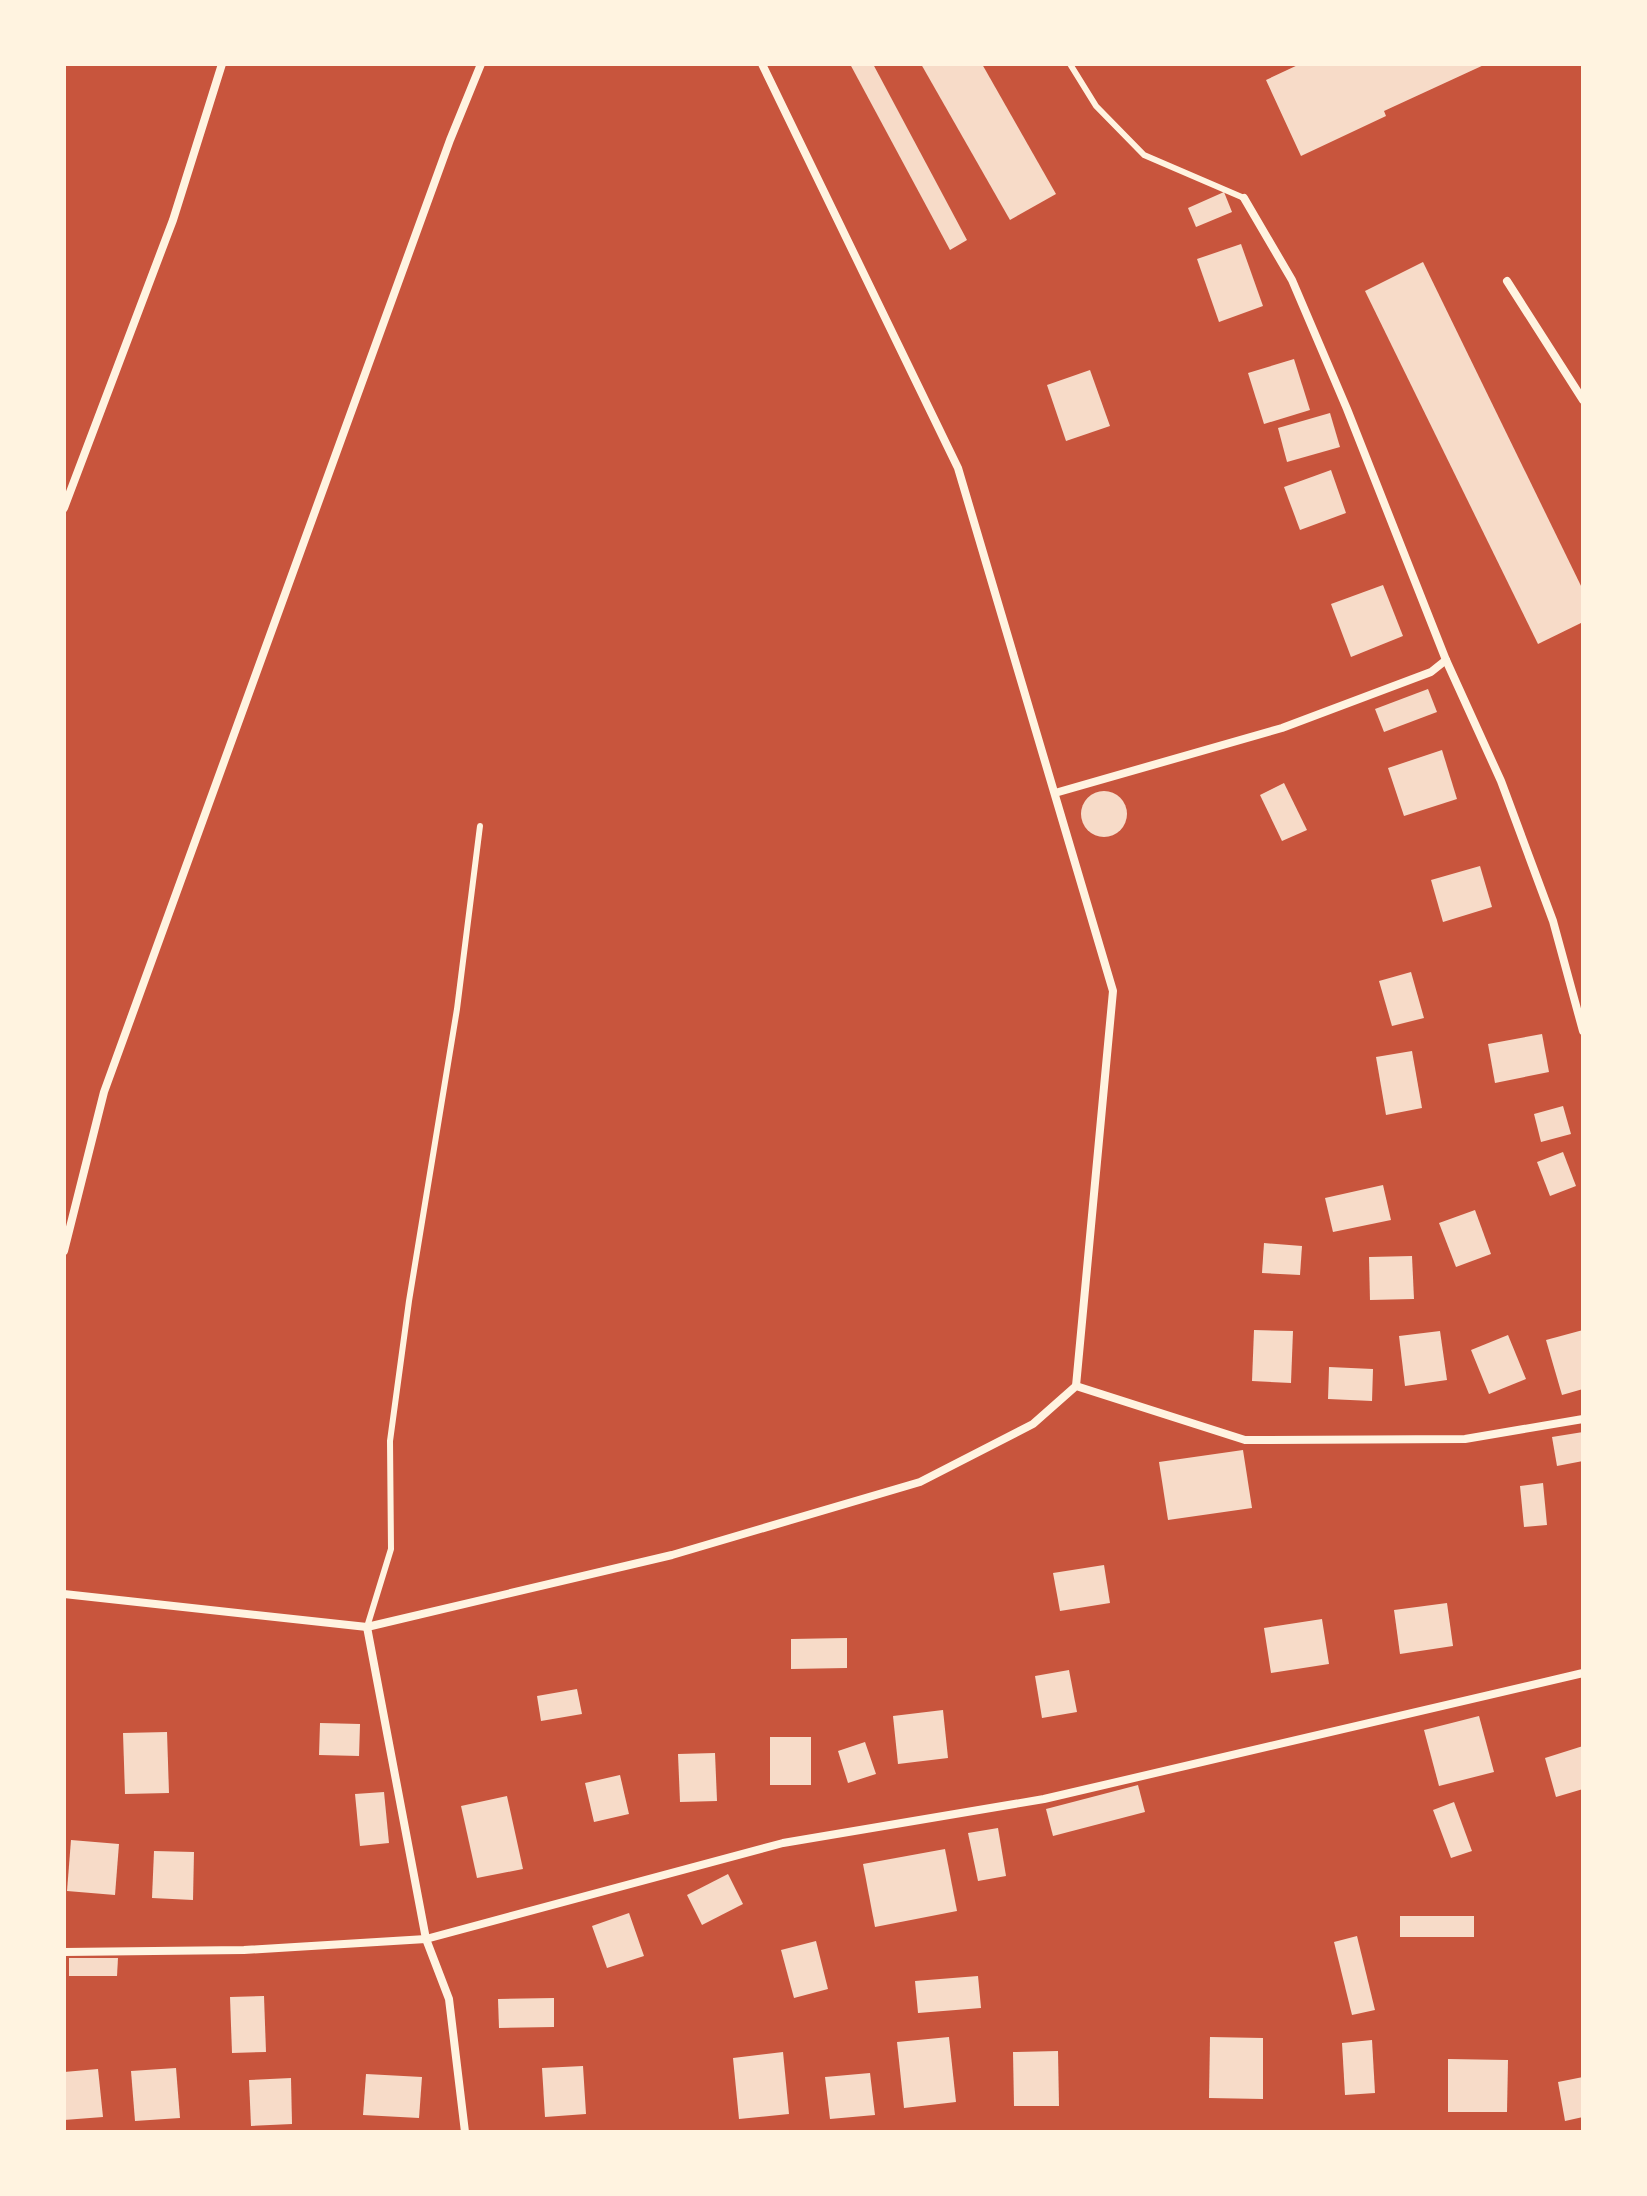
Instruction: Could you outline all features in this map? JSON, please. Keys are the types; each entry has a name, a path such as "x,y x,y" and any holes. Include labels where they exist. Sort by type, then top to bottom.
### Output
{"street":[{"path":"64,508 173,220 222,64"},
{"path":"64,1251 104,1092 450,140 481,64"},
{"path":"64,1594 367,1627 672,1555 920,1482 1033,1424 1076,1386 1113,991 958,468 762,64"},
{"path":"1244,198 1292,280 1347,409 1446,660 1501,781 1553,921 1583,1031"},
{"path":"1507,281 1583,400"},
{"path":"1055,793 1282,728 1431,672 1446,660"},
{"path":"1076,1386 1245,1440 1465,1439 1583,1419"},
{"path":"367,1627 426,1939 449,1999 465,2132"},
{"path":"64,1952 244,1950 426,1939 783,1843 1044,1799 1583,1673"}],"lane":[{"path":"1070,64 1096,106 1144,155 1244,198"},
{"path":"367,1627 391,1549 390,1441 409,1301 457,1009 480,826"}],"building":[{"path":"850,64 873,64 967,240 950,250"},
{"path":"921,64 982,64 1056,194 1010,220"},
{"path":"1300,64 1486,64 1384,111 1386,116 1301,156 1266,80"},
{"path":"1224,192 1232,212 1196,227 1188,208"},
{"path":"1241,244 1263,306 1219,322 1197,259"},
{"path":"1423,262 1583,590 1583,622 1538,644 1365,291"},
{"path":"1294,359 1310,410 1264,424 1248,373"},
{"path":"1090,370 1110,426 1066,441 1047,385"},
{"path":"1330,413 1340,447 1287,462 1278,428"},
{"path":"1331,470 1346,513 1300,530 1284,487"},
{"path":"1383,585 1403,636 1351,657 1331,604"},
{"path":"1428,689 1437,712 1384,732 1375,709"},
{"path":"1442,750 1457,799 1404,816 1388,768"},
{"path":"1284,783 1307,830 1282,841 1260,795"},
{"path":"1104,791 1120,798 1127,814 1120,830 1104,837 1088,830 1081,814 1088,798"},
{"path":"1480,866 1492,907 1443,922 1431,880"},
{"path":"1411,972 1424,1018 1392,1026 1379,981"},
{"path":"1542,1034 1549,1072 1495,1083 1488,1044"},
{"path":"1412,1051 1422,1108 1386,1115 1376,1057"},
{"path":"1563,1106 1571,1134 1541,1142 1534,1114"},
{"path":"1563,1152 1576,1186 1550,1196 1537,1162"},
{"path":"1383,1185 1391,1220 1333,1232 1325,1198"},
{"path":"1475,1210 1491,1254 1456,1267 1439,1223"},
{"path":"1264,1243 1302,1246 1300,1275 1262,1273"},
{"path":"1412,1256 1414,1299 1370,1300 1369,1257"},
{"path":"1254,1330 1293,1331 1291,1383 1252,1381"},
{"path":"1583,1330 1583,1389 1562,1395 1546,1340"},
{"path":"1440,1331 1447,1380 1405,1386 1399,1336"},
{"path":"1508,1335 1526,1379 1489,1394 1471,1350"},
{"path":"1329,1367 1373,1369 1372,1401 1328,1399"},
{"path":"1583,1432 1583,1461 1557,1466 1552,1437"},
{"path":"1243,1450 1252,1508 1168,1520 1159,1462"},
{"path":"1543,1483 1547,1525 1524,1527 1520,1486"},
{"path":"1104,1565 1110,1603 1060,1611 1053,1573"},
{"path":"1447,1603 1453,1646 1400,1654 1394,1610"},
{"path":"1322,1619 1329,1664 1271,1673 1264,1628"},
{"path":"847,1638 847,1668 791,1669 791,1639"},
{"path":"1069,1670 1077,1712 1042,1718 1035,1676"},
{"path":"577,1689 582,1714 541,1721 537,1696"},
{"path":"943,1710 948,1758 898,1764 893,1716"},
{"path":"1479,1716 1494,1772 1439,1786 1424,1730"},
{"path":"320,1723 360,1724 359,1756 319,1755"},
{"path":"167,1732 169,1793 125,1794 123,1733"},
{"path":"770,1737 811,1737 811,1785 770,1785"},
{"path":"865,1742 876,1774 848,1783 838,1751"},
{"path":"1583,1746 1583,1789 1556,1797 1545,1758"},
{"path":"715,1753 717,1801 680,1802 678,1754"},
{"path":"620,1775 629,1814 594,1822 585,1783"},
{"path":"1138,1785 1145,1812 1053,1836 1046,1809"},
{"path":"384,1792 389,1843 360,1846 355,1794"},
{"path":"507,1796 523,1869 477,1878 461,1806"},
{"path":"1454,1802 1472,1851 1451,1858 1433,1810"},
{"path":"998,1828 1006,1876 978,1881 968,1833"},
{"path":"71,1840 119,1844 115,1895 67,1891"},
{"path":"945,1849 957,1911 875,1927 863,1864"},
{"path":"154,1851 194,1852 193,1900 152,1898"},
{"path":"728,1874 743,1904 702,1925 687,1895"},
{"path":"629,1913 644,1956 607,1968 592,1926"},
{"path":"1400,1916 1474,1916 1474,1937 1400,1937"},
{"path":"1357,1936 1375,2010 1352,2015 1334,1942"},
{"path":"816,1941 828,1989 794,1998 781,1950"},
{"path":"69,1958 118,1958 117,1976 69,1976"},
{"path":"978,1976 981,2008 918,2013 915,1981"},
{"path":"264,1996 266,2052 232,2053 230,1997"},
{"path":"554,1998 554,2027 499,2028 498,1999"},
{"path":"949,2037 956,2102 904,2108 897,2042"},
{"path":"1210,2037 1263,2038 1263,2099 1209,2098"},
{"path":"1372,2040 1375,2093 1345,2095 1342,2043"},
{"path":"1058,2051 1059,2106 1014,2106 1013,2052"},
{"path":"783,2052 789,2114 739,2119 733,2058"},
{"path":"1448,2059 1508,2060 1507,2112 1448,2112"},
{"path":"583,2066 586,2114 545,2117 542,2068"},
{"path":"176,2068 180,2118 135,2121 131,2071"},
{"path":"98,2069 103,2117 64,2120 64,2072"},
{"path":"870,2073 875,2115 830,2119 825,2077"},
{"path":"366,2074 422,2077 419,2118 363,2115"},
{"path":"1583,2077 1583,2117 1565,2121 1558,2082"},
{"path":"291,2078 292,2124 251,2126 249,2080"}]}
